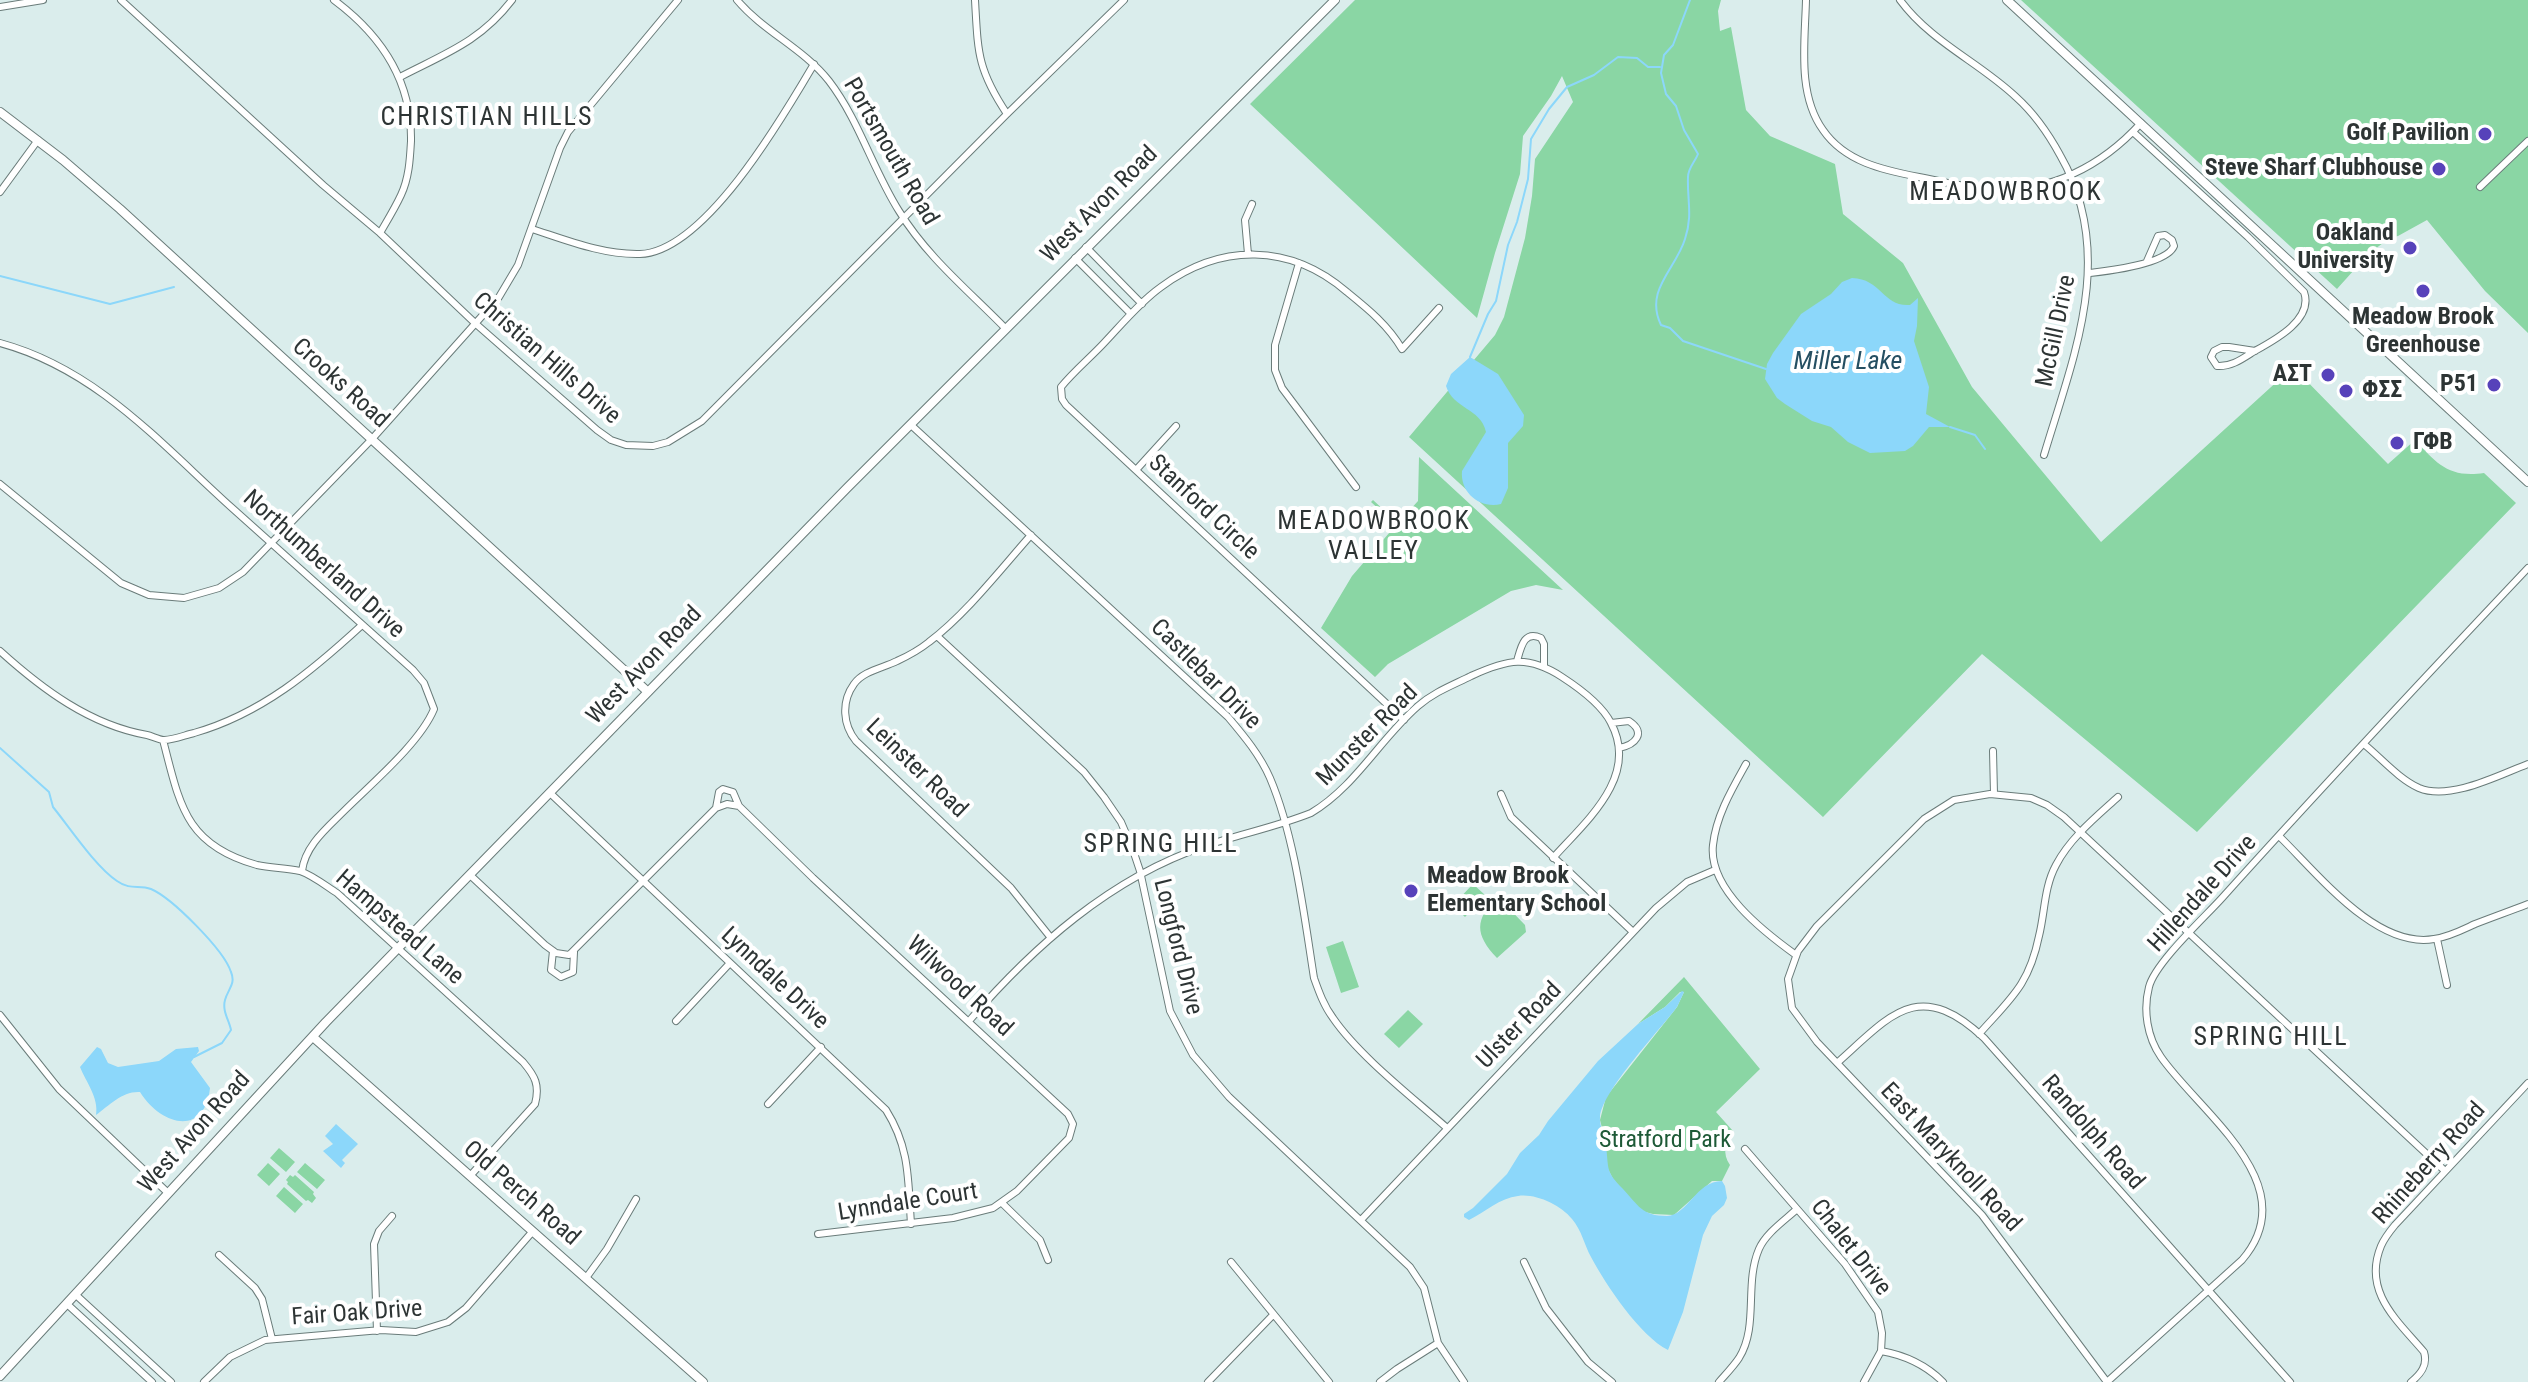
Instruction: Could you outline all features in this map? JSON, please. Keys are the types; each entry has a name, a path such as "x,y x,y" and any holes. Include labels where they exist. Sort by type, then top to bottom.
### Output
{"street":[{"path":"0,7 43,0"},
{"name":"Christian Hills Drive","path":"121,0 311,175 380,233 476,324 597,430 611,440 626,445 653,446 668,442 702,421 1124,0"},
{"path":"336,0 371,31 386,51 400,77 410,110 410,165 402,194 380,233"},
{"path":"400,77 453,52 485,28 512,0"},
{"path":"0,484 121,583 149,595 184,598 219,588 243,572 372,439 476,324 511,279 568,132 678,0"},
{"name":"Portsmouth Road","path":"737,0 814,64 843,101 881,180 915,236 1006,329"},
{"path":"975,0 978,53 983,71 989,87 1007,114"},
{"name":"West Avon Road","path":"0,1376 254,1097 398,948 1075,258 1335,0"},
{"path":"1806,0 1805,75 1810,106 1823,131 1839,148 1865,164 1895,173 1989,189 2032,187 2072,176 2102,158 2141,123"},
{"name":"McGill Drive","path":"1900,0 1927,30 2024,104 2042,125 2072,176 2086,227 2090,273 2084,318 2044,455"},
{"path":"2007,0 2528,482"},
{"path":"532,229 615,252 643,254 673,242 715,207 745,174 814,64"},
{"name":"Crooks Road","path":"0,112 120,209 648,692"},
{"path":"2133,132 2304,292 2305,306 2279,338 2255,351 2224,367 2217,366 2211,357 2214,351 2222,347 2255,351"},
{"path":"0,192 38,140"},
{"path":"2480,187 2528,141"},
{"path":"1248,254 1245,220 1252,204"},
{"path":"2090,273 2111,271 2147,261 2171,253 2174,246 2170,238 2158,236 2147,261"},
{"path":"1086,247 1142,304"},
{"name":"Stanford Circle","path":"1404,720 1066,405 1061,387 1159,288 1191,268 1222,257 1248,254 1278,257 1308,265 1332,279 1363,304 1392,332 1402,349 1439,308"},
{"path":"1075,258 1131,314"},
{"path":"1299,263 1275,345 1275,370 1282,388 1356,487"},
{"name":"Northumberland Drive","path":"0,343 58,364 90,383 122,408 419,677 431,695 434,709 429,721 320,835 306,857 302,871"},
{"name":"Castlebar Drive","path":"911,425 1228,717 1256,753 1269,776 1285,823 1314,978 1322,999 1349,1038 1447,1128"},
{"path":"1136,470 1176,426"},
{"name":"Leinster Road","path":"1031,535 937,636 903,658 860,677 853,685 845,709 847,725 856,741 1011,888 1051,938"},
{"name":"Hillendale Drive","path":"2107,1382 2209,1291 2253,1247 2260,1232 2262,1210 2249,1162 2160,1056 2146,1020 2149,984 2169,956 2528,568"},
{"path":"0,651 31,679 65,703 136,734 163,740 211,728 254,710 293,685 362,625"},
{"name":"Munster Road","path":"1517,661 1523,641 1535,635 1544,644 1544,666"},
{"name":"Longford Drive","path":"937,636 1084,772 1104,797 1121,822 1141,875 1170,1011 1193,1055 1229,1097 1410,1267 1420,1280 1438,1343 1464,1382"},
{"name":"Munster Road","path":"969,1021 1014,971 1097,902 1141,875 1205,846 1285,823 1329,803 1427,699 1488,668 1512,661 1544,666 1598,705 1611,723 1619,748 1610,793 1553,858"},
{"name":"Munster Road","path":"1611,723 1629,721 1638,732 1630,746 1619,748"},
{"name":"Hampstead Lane","path":"163,740 184,812 210,845 258,865 302,871 337,893 523,1062 535,1077 538,1089 535,1104 470,1176"},
{"path":"2365,745 2401,776 2420,788 2434,791 2456,791 2528,764"},
{"path":"1993,751 1994,794"},
{"path":"1746,764 1716,829 1712,848 1715,870 1733,899 1772,938 1796,955 1817,926 1924,819 1954,800 1994,794 2039,802 2082,831 2445,1171"},
{"path":"716,808 719,792 723,789 733,792 739,806"},
{"name":"Lynndale Drive","path":"550,793 886,1110 901,1135 905,1153 911,1224"},
{"path":"1501,794 1511,817 1633,932"},
{"path":"1979,1034 2023,984 2035,953 2042,913 2058,862 2082,831 2118,797"},
{"path":"470,875 553,951 563,956 569,955 716,808 727,804 739,806"},
{"name":"Wilwood Road","path":"739,806 1068,1114 1073,1124 1069,1138 1002,1203"},
{"path":"2279,836 2369,922 2405,939 2437,939 2528,904"},
{"name":"Ulster Road","path":"1361,1220 1633,932 1687,882 1715,870"},
{"path":"2437,939 2447,985"},
{"path":"553,951 551,970 561,977 573,972 574,951"},
{"name":"East Maryknoll Road","path":"1796,955 1788,979 1792,1008 1817,1042 1999,1234 2107,1382"},
{"path":"676,1021 730,963"},
{"name":"Randolph Road","path":"1837,1063 1894,1014 1915,1006 1925,1005 1947,1012 1968,1023 2290,1382"},
{"path":"0,1015 59,1089 168,1193"},
{"name":"Old Perch Road","path":"313,1037 703,1382"},
{"path":"768,1104 821,1047"},
{"name":"Rhineberry Road","path":"2411,1382 2424,1369 2426,1358 2384,1304 2377,1269 2381,1247 2395,1225 2528,1083"},
{"name":"Chalet Drive","path":"1745,1149 1845,1264 1872,1302 1880,1322 1881,1351"},
{"path":"586,1278 636,1199"},
{"path":"1002,1203 1040,1240 1048,1260"},
{"name":"Lynndale Court","path":"818,1234 970,1215 1002,1203"},
{"path":"1719,1382 1740,1357 1745,1344 1750,1318 1751,1278 1760,1246 1797,1209"},
{"path":"377,1331 374,1244 379,1231 392,1216"},
{"name":"Fair Oak Drive","path":"204,1382 230,1357 272,1339 377,1331 416,1332 456,1317 533,1231"},
{"path":"219,1255 255,1288 262,1299 272,1339"},
{"path":"1231,1262 1329,1382"},
{"path":"1524,1262 1546,1308 1588,1362 1612,1382"},
{"path":"76,1295 171,1382"},
{"path":"67,1304 152,1382"},
{"path":"1208,1382 1273,1315"},
{"path":"1380,1382 1438,1343"},
{"path":"1864,1382 1881,1351 1916,1362 1943,1382"}],"green space":[{"path":"1355,0 1721,0 1718,11 1720,31 1731,27 1746,110 1770,136 1835,164 1843,214 1903,263 1972,387 2101,542 2293,367 2388,464 2415,440 2430,456 2453,471 2484,473 2516,503 2197,832 1982,654 1823,817 1409,437 1495,335 1504,317 1525,238 1535,159 1573,102 1562,76 1523,136 1520,174 1477,318 1250,104"},
{"name":"Oakland University","path":"2021,0 2528,0 2528,333 2485,291 2427,220 2382,244 2337,289"},
{"path":"1419,457 1563,590 1536,585 1511,591 1388,664 1375,677 1321,628 1352,576 1396,525 1371,502 1373,500 1398,523 1418,501"},
{"path":"1473,884 1485,895 1465,917 1453,905"},
{"path":"1498,897 1525,925 1526,932 1497,958 1484,942 1480,927 1485,913"},
{"path":"1343,941 1359,987 1341,993 1326,947"},
{"name":"Stratford Park","path":"1684,977 1760,1069 1716,1112 1733,1131 1726,1148 1730,1165 1722,1181 1712,1181 1674,1215 1653,1214 1641,1211 1613,1179 1606,1165 1606,1144 1600,1120 1606,1097 1677,1007 1684,992 1638,1024"},
{"path":"1408,1010 1423,1024 1399,1048 1384,1034"},
{"path":"279,1148 295,1162 286,1172 270,1158"},
{"path":"268,1163 280,1174 269,1186 257,1175"},
{"path":"305,1163 325,1180 317,1189 297,1172"},
{"path":"290,1175 295,1175 314,1192 316,1198 312,1203 287,1184"},
{"path":"284,1187 303,1204 295,1213 276,1196"}],"water":[{"name":"Miller Lake","path":"1852,278 1870,283 1894,302 1910,305 1918,298 1914,341 1929,387 1926,414 1950,427 1929,427 1905,451 1870,453 1848,442 1831,427 1812,421 1777,398 1765,379 1767,364 1773,353 1801,314 1831,294 1842,282"},
{"path":"1470,357 1498,374 1524,415 1523,426 1508,443 1508,488 1501,504 1479,502 1468,492 1462,479 1462,471 1486,432 1479,418 1454,400 1446,386 1451,374"},
{"path":"1682,991 1677,1007 1621,1076 1600,1116 1611,1174 1646,1212 1667,1216 1674,1214 1705,1186 1722,1181 1725,1186 1727,1198 1712,1216 1703,1235 1683,1312 1668,1350 1646,1334 1625,1309 1597,1268 1581,1233 1561,1209 1540,1198 1525,1196 1505,1199 1469,1220 1464,1214 1507,1174 1520,1153 1539,1135 1598,1061 1638,1024 1665,1007"},
{"path":"97,1047 108,1063 118,1067 159,1061 176,1049 198,1047 199,1051 191,1062 210,1088 206,1104 200,1114 191,1120 181,1121 159,1113 140,1092 134,1092 116,1099 96,1115 94,1096 80,1067"},
{"path":"336,1124 358,1144 342,1160 345,1163 341,1168 323,1151 333,1144 325,1136"}],"waterway":[{"path":"1690,0 1673,45 1664,55 1661,73 1666,94 1676,106 1684,130 1698,154 1688,174 1687,230 1681,250 1659,290 1657,312 1661,325 1670,328 1683,341 1766,369"},
{"path":"1470,357 1496,301 1508,245 1528,179 1531,139 1549,109 1567,87 1594,75 1618,57 1637,58 1648,67 1660,67"},
{"path":"0,276 110,304 174,287"},
{"path":"1950,427 1975,435 1985,449"},
{"path":"0,748 49,792 53,807 109,874 127,886 147,888 160,894 196,926 226,962 233,980 224,1008 231,1030 222,1043 194,1057"}],"place":[{"name":"Golf Pavilion","path":"2485,134"},
{"name":"Steve Sharf Clubhouse","path":"2439,169"},
{"name":"Oakland University","path":"2410,248"},
{"name":"Meadow Brook Greenhouse","path":"2423,291"},
{"name":"AΣΤ","path":"2328,375"},
{"name":"P51","path":"2494,385"},
{"name":"ΦΣΣ","path":"2346,391"},
{"name":"ΓΦB","path":"2397,443"},
{"name":"Meadow Brook Elementary School","path":"1411,891"}],"district":[{"name":"CHRISTIAN HILLS","path":"487,118"},
{"name":"MEADOWBROOK","path":"2006,193"},
{"name":"MEADOWBROOK VALLEY","path":"1374,537"},
{"name":"SPRING HILL","path":"1161,845"},
{"name":"SPRING HILL","path":"2271,1038"}]}
